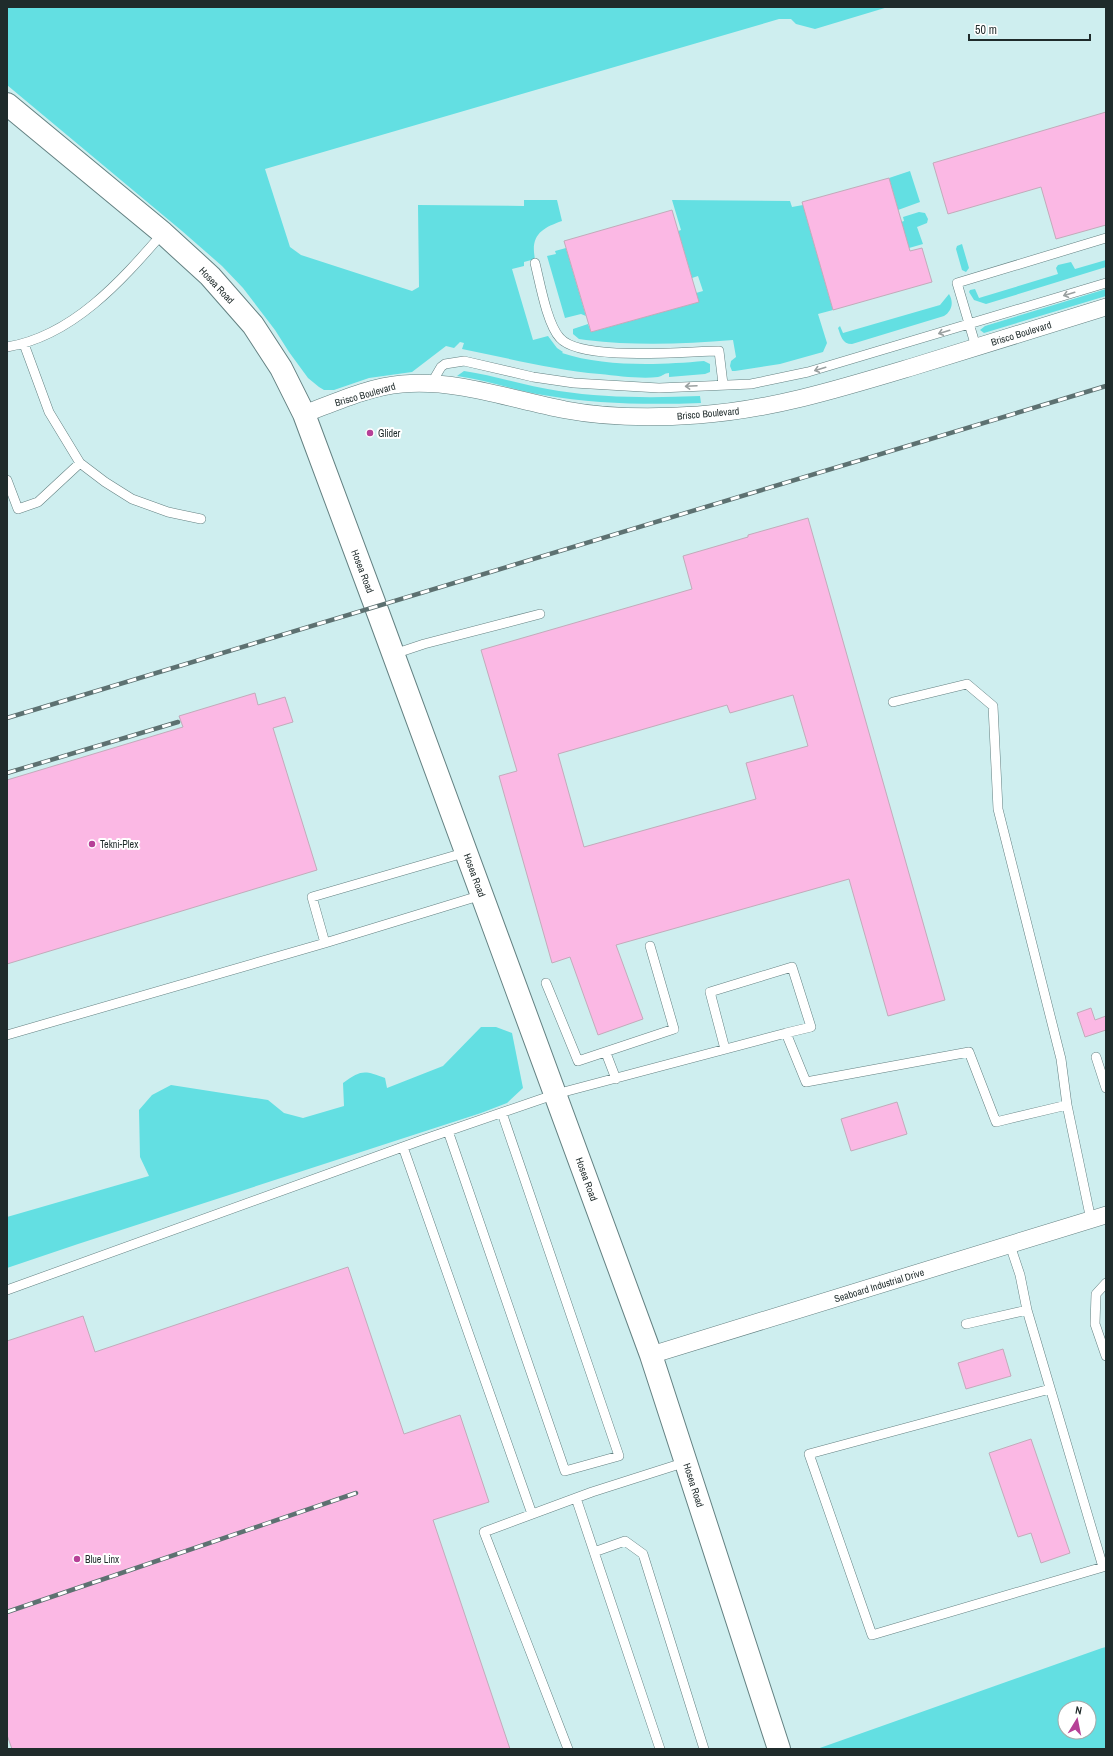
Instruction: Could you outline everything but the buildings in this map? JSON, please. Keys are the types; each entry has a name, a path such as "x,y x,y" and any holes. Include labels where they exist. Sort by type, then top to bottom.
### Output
{"street":[{"name":"Hosea Road","path":"7,104 163,233 210,276 253,325 282,368 304,414 394,654 651,1355 779,1749"},
{"name":"Brisco Boulevard","path":"304,414 386,386 431,384 470,389 568,410 616,415 697,415 741,410 790,401 847,386 1106,307"},
{"name":"Seaboard Industrial Drive","path":"651,1355 1098,1218"}],"lane":[{"path":"7,347 24,344 48,335 98,302 132,269 163,233"},
{"path":"976,347 968,325 957,283 1106,238"},
{"path":"535,263 553,327 560,339 569,345 581,349 601,352 719,350 723,384"},
{"path":"431,384 441,367 445,364 464,361 533,377 574,383 659,388 723,384 751,384 808,372 1106,283"},
{"path":"24,344 49,412 80,462 105,482 132,499 168,512 201,519"},
{"path":"7,480 18,509 38,502 80,462"},
{"path":"394,654 424,644 540,614"},
{"path":"893,702 967,684 993,706 998,809 1061,1059 1067,1105 1098,1218"},
{"path":"325,943 312,897 467,852"},
{"path":"7,1035 325,943 482,895"},
{"path":"546,983 578,1061 674,1029 650,946"},
{"path":"7,1290 403,1147 556,1094 810,1027 792,967 710,992 726,1049"},
{"path":"786,1033 806,1082 969,1052 996,1122 1067,1105"},
{"path":"606,1052 616,1079"},
{"path":"1096,1057 1106,1088"},
{"path":"448,1131 565,1471 619,1456 502,1113"},
{"path":"403,1147 532,1514"},
{"path":"1010,1245 1020,1275 1027,1310 1103,1567 872,1635 809,1454 1050,1389"},
{"path":"1106,1283 1096,1294 1095,1324 1106,1356"},
{"path":"966,1324 1027,1310"},
{"path":"568,1749 484,1532 576,1498 687,1462"},
{"path":"576,1498 660,1749"},
{"path":"594,1552 625,1541 644,1554 704,1749"}],"shaded area":[{"path":"7,7 888,7 815,29 796,24 791,19 779,19 265,169 290,247 301,255 412,291 419,287 418,205 524,206 524,200 557,200 562,221 543,230 536,238 534,244 535,259 524,262 524,266 512,269 533,340 548,336 557,348 563,352 562,353 595,361 651,364 704,361 710,364 710,372 705,374 669,377 669,373 666,373 658,377 651,378 622,376 565,370 462,349 464,343 460,342 454,348 446,346 412,372 369,378 334,390 324,390 308,378 275,330 243,288 222,266 7,85"},
{"path":"910,171 920,202 898,210 889,178"},
{"path":"672,200 790,201 792,207 803,205 833,310 818,314 827,343 823,352 780,364 732,371 730,366 731,361 736,357 733,340 696,343 642,344 579,339 573,334 573,329 588,324 591,332 698,302 696,293 703,291 698,276 692,278 678,231 681,230"},
{"path":"919,212 925,213 928,219 927,223 917,227 923,244 909,248 901,222 904,221 903,217"},
{"path":"962,244 969,268 966,272 962,270 956,249 957,246"},
{"path":"566,248 586,316 581,314 565,318 547,256 556,254 555,251"},
{"path":"1106,260 1106,267 986,304 974,300 969,292 970,290 975,289 979,298 1058,274 1056,268 1058,265 1071,262 1075,269"},
{"path":"1106,289 1106,296 984,333 980,330 985,326"},
{"path":"949,294 952,303 949,312 944,316 852,344 846,343 841,337 838,328 840,326 843,333 940,305"},
{"path":"464,371 559,391 630,397 700,396 701,403 622,403 563,398 532,393 457,376"},
{"path":"481,1027 496,1027 512,1033 523,1088 507,1103 481,1113 7,1268 7,1217 149,1176 140,1157 139,1110 152,1095 171,1085 268,1100 284,1113 303,1118 344,1106 343,1083 359,1074 367,1073 385,1078 387,1088 443,1066"},
{"path":"1106,1647 1106,1749 817,1749 1102,1648"}],"railway":[{"path":"7,718 1106,386"},
{"path":"7,773 178,722"},
{"path":"7,1612 356,1493"}],"place":[{"name":"Glider","path":"370,433"},
{"name":"Tekni-Plex","path":"92,844"},
{"name":"Blue Linx","path":"77,1559"}]}
